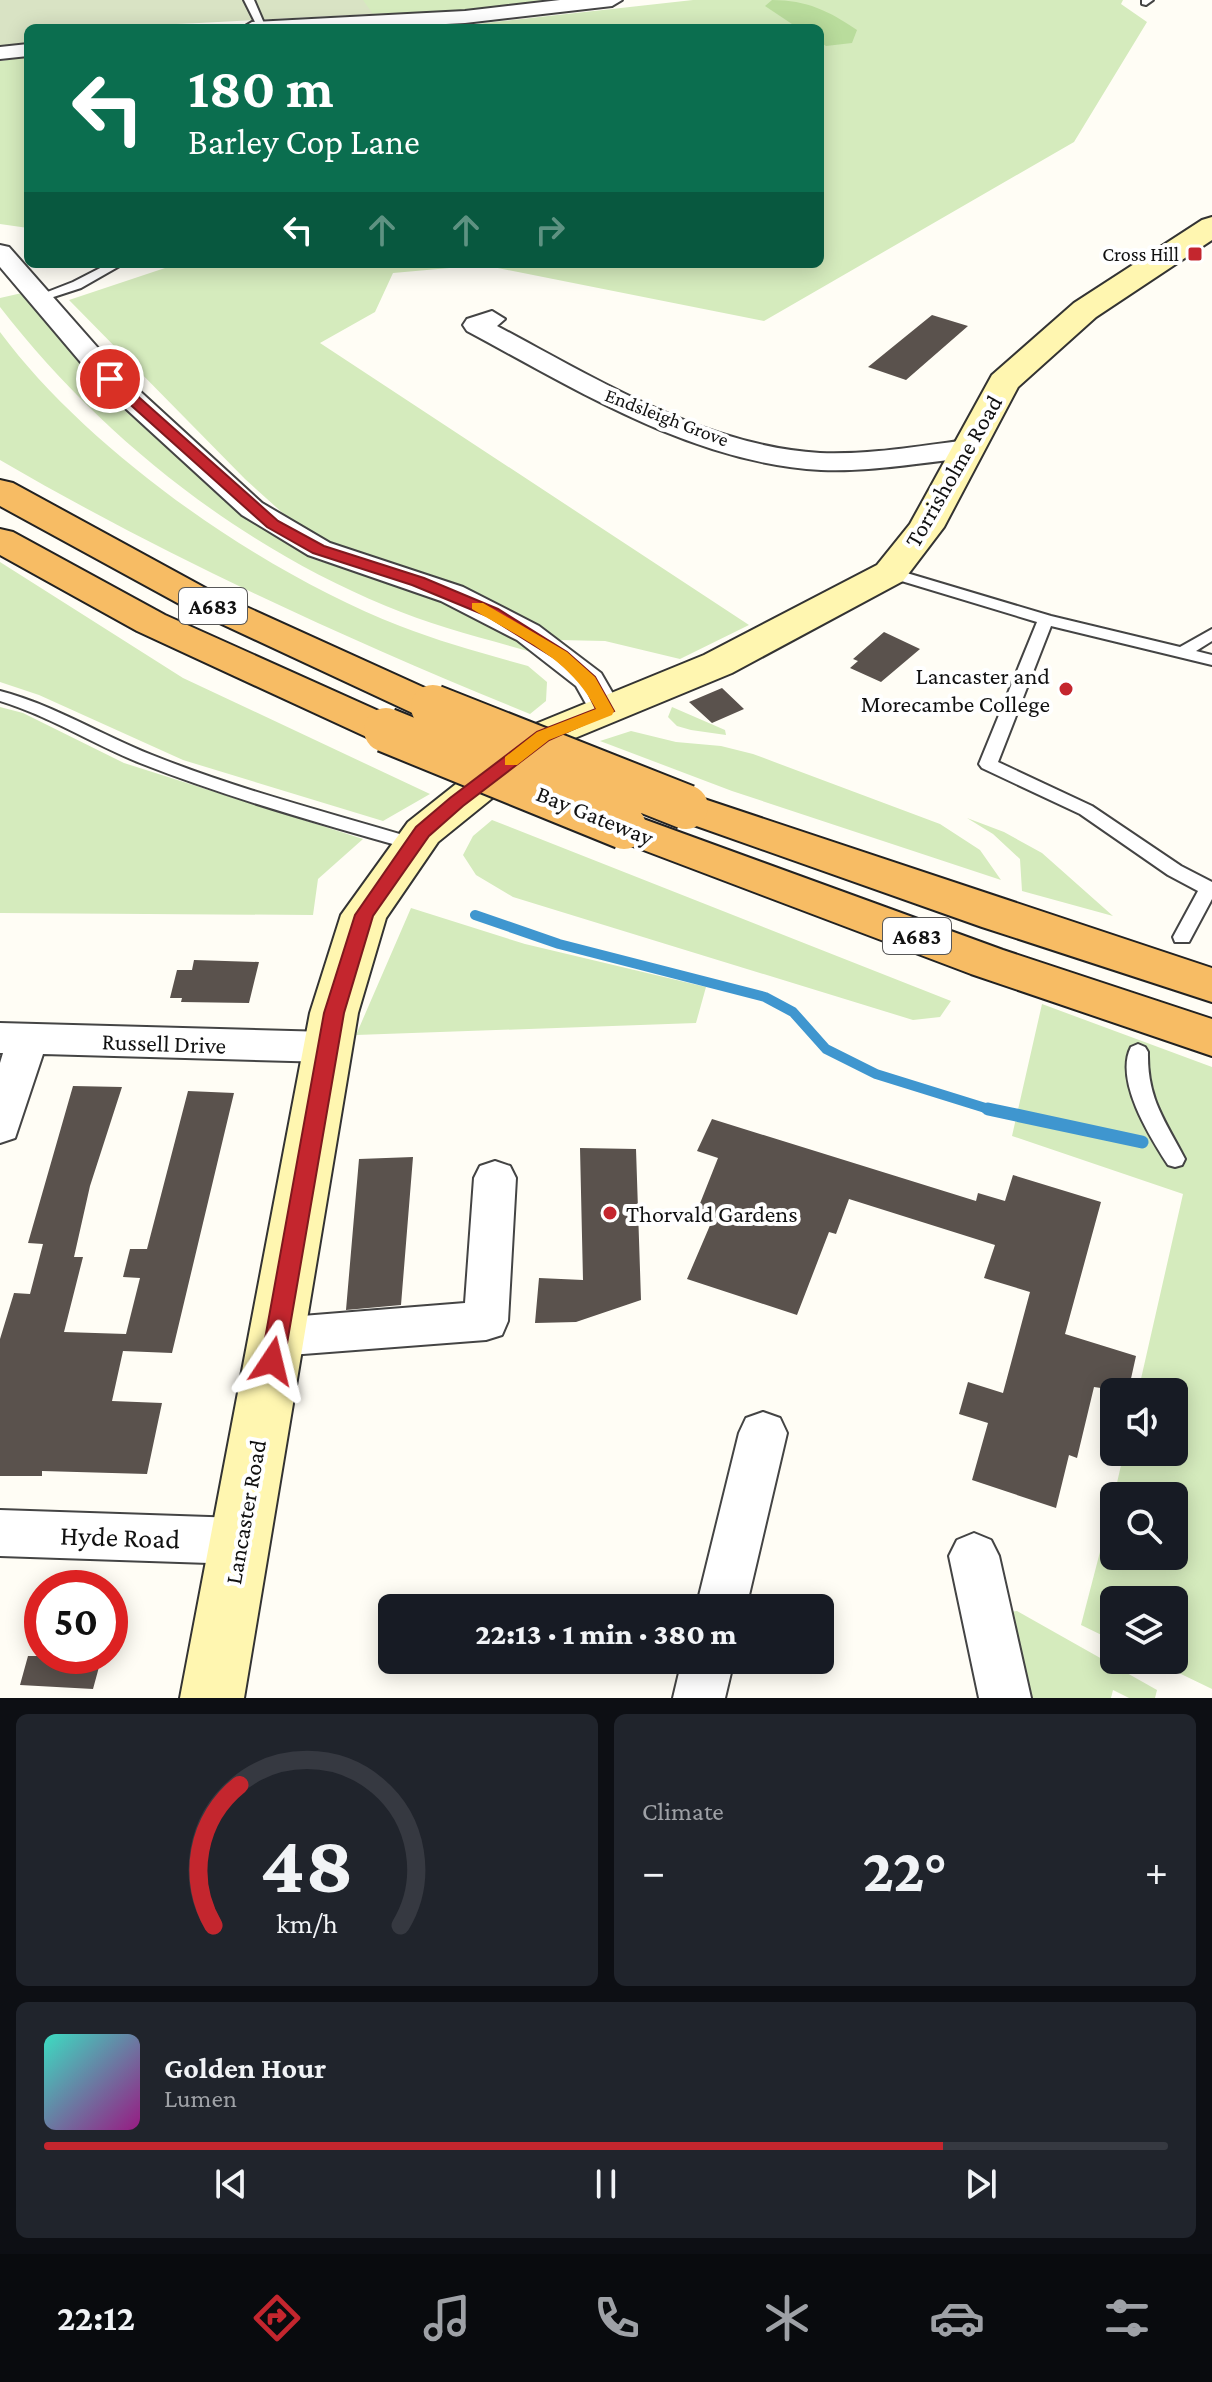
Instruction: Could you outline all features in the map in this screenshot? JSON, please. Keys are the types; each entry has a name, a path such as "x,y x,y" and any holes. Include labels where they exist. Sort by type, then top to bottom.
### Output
{"highway":[{"name":"Bay Gateway","path":"0,491 196,598 433,707 686,807 969,906 1212,985"},
{"name":"Bay Gateway","path":"0,540 151,623 386,730 624,827 987,962 1212,1038"}],"main road":[{"name":"Torrisholme Road","path":"595,715 718,664 890,573 926,527 1004,382 1085,310 1182,249 1212,226"},
{"name":"Lancaster Road","path":"212,1698 334,1013 364,915 414,844 457,802 543,736 595,715"}],"street":[{"path":"323,24 465,17 612,0"},
{"path":"0,53 24,50"},
{"path":"0,252 110,379 273,524 319,549 418,582 492,613 562,655 589,680 595,715"},
{"name":"Endsleigh Grove","path":"477,325 573,380 682,426 738,445 803,460 872,461 967,449"},
{"path":"0,1127 14,1038"},
{"name":"Russell Drive","path":"14,1038 328,1047"},
{"path":"277,1337 486,1321 495,1178"},
{"path":"724,1594 763,1433"},
{"name":"Hyde Road","path":"0,1533 239,1541"},
{"path":"974,1556 1005,1698"},
{"path":"699,1698 705,1674"}],"lane":[{"path":"249,0 261,24"},
{"path":"38,298 77,285 109,268"},
{"path":"890,573 1046,620 1212,660"},
{"path":"1046,620 988,764 1076,806 1191,881 1210,888 1182,937"},
{"path":"1184,652 1212,634"},
{"path":"0,696 28,703 141,758 190,776 414,844"},
{"path":"1138,1052 1135,1075 1141,1100 1175,1159"}],"green space":[{"path":"0,0 363,0 373,14 177,24 24,24 24,45 0,49"},
{"path":"357,0 566,0 460,12 367,14"},
{"path":"693,0 1123,0 1121,4 1147,22 1074,142 764,321 498,268 824,268 824,24 476,24"},
{"path":"772,0 807,4 857,30 852,43 826,46 824,24 792,24 765,6"},
{"path":"24,58 24,227 0,224 0,61"},
{"path":"165,268 449,268 393,273 375,312 320,343 749,625 680,659 605,641 558,640 506,610 307,535 245,479 69,300"},
{"path":"22,293 107,395 250,521 313,559 414,590 500,628 542,655 444,627 386,606 330,581 224,518 126,442 39,354 0,307 0,298"},
{"path":"0,332 37,377 80,421 181,504 236,541 347,603 447,643 528,666 547,682 546,701 530,714 394,657 194,564 0,460"},
{"path":"0,562 183,678 430,794 383,821 183,760 39,695 0,682"},
{"path":"0,707 23,713 124,763 363,839 318,879 313,915 0,913"},
{"path":"672,707 725,730 726,735 677,726 668,717"},
{"path":"631,731 676,742 721,746 753,754 940,824 980,850 1001,880 732,791 600,741"},
{"path":"967,818 1004,832 1042,853 1113,916 1022,891 1020,859 993,834"},
{"path":"492,820 951,1001 940,1017 913,1020 513,897 476,875 463,855 473,836"},
{"path":"411,908 525,944 706,987 696,1023 356,1035"},
{"path":"1042,1004 1212,1067 1212,1689 1181,1674 1188,1674 1188,1586 1100,1586 1100,1634 1081,1625 1100,1552 1100,1570 1188,1570 1188,1482 1117,1482 1121,1466 1188,1466 1188,1378 1141,1378 1183,1194 1012,1136"},
{"path":"1017,1611 1100,1658 1100,1674 1129,1674 1157,1690 1155,1698 1129,1698 1113,1690 1111,1698 1027,1698 1010,1612"}],"building":[{"path":"932,315 968,326 906,380 868,367"},
{"path":"884,632 920,649 881,682 850,668 858,661 853,659"},
{"path":"722,688 744,709 712,723 689,702"},
{"path":"194,960 259,962 249,1003 181,1002 182,998 170,998 177,970 192,970"},
{"path":"73,1086 122,1087 90,1186 74,1257 83,1257 64,1332 126,1334 140,1278 123,1277 130,1249 147,1249 188,1091 234,1093 172,1353 123,1351 112,1401 162,1403 147,1474 42,1471 42,1476 0,1476 0,1339 14,1293 30,1294 43,1244 28,1243"},
{"path":"712,1119 976,1201 978,1193 1005,1201 1013,1175 1101,1202 1065,1334 1136,1356 1131,1378 1100,1378 1100,1388 1094,1387 1077,1458 1069,1455 1056,1508 972,1480 988,1423 959,1414 968,1382 1003,1393 1030,1292 984,1278 995,1245 849,1199 836,1234 829,1232 797,1315 687,1279 714,1216 697,1211 718,1158 697,1151"},
{"name":"Thorvald Gardens","path":"580,1148 636,1149 641,1300 576,1322 535,1323 539,1278 583,1280"},
{"path":"413,1157 401,1305 346,1310 359,1159"},
{"path":"24,1670 24,1674 97,1674 93,1689 20,1685"}],"waterway":[{"path":"475,915 559,944 765,997 793,1012 826,1049 876,1074 990,1109"},
{"path":"990,1109 1142,1142"},
{"path":"990,1109 995,1111"}],"slow traffic":[{"path":"477,606 562,655 589,680 606,711 543,736 511,761"}],"place":[{"name":"Cross Hill","path":"1195,254"},
{"name":"Lancaster and Morecambe College","path":"1066,689"},
{"name":"Thorvald Gardens","path":"610,1213"}],"route":[{"path":"110,379 252,509 273,524 294,538 347,560 452,594 528,633 562,655 589,680 606,711 543,736 457,802 423,832 364,915 334,1013 300,1218 272,1361"}]}
